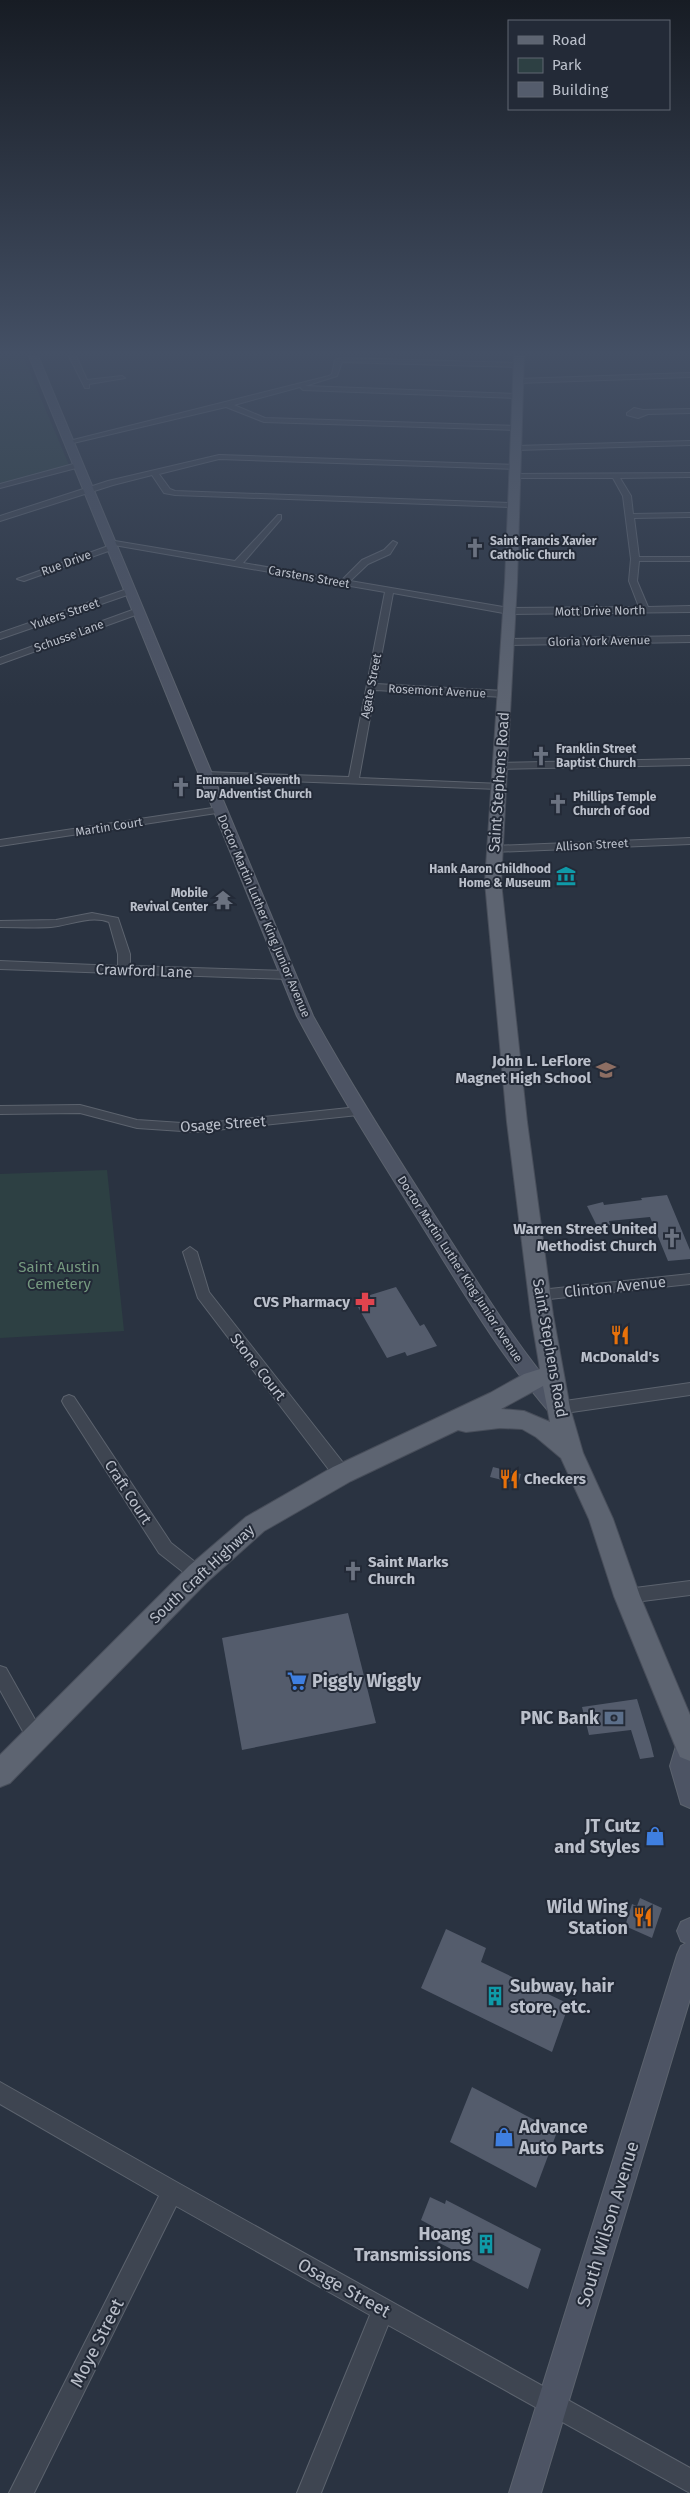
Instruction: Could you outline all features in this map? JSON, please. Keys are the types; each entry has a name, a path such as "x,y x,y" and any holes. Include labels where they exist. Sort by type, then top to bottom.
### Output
{"main road":[{"name":"Doctor Martin Luther King Junior Avenue","path":"80,472 305,1016 358,1111 541,1377"},
{"name":"Saint Stephens Road","path":"515,472 508,642 493,882 507,1036 540,1295 541,1377 558,1408 572,1453 601,1519 627,1596 689,1746"},
{"name":"South Craft Highway","path":"0,1774 198,1574 255,1524 342,1474 498,1400 541,1377"},
{"path":"444,1426 492,1419 527,1420 544,1428 572,1453"},
{"path":"689,1746 682,1766 690,1796"},
{"name":"South Wilson Avenue","path":"525,2493 690,1955"}],"street":[{"path":"0,486 50,472"},
{"path":"0,519 153,472"},
{"path":"154,472 167,491 175,493 513,505"},
{"path":"538,472 616,477 690,475"},
{"path":"616,477 627,496 635,559 633,581 645,610"},
{"path":"631,516 690,515"},
{"path":"237,564 278,517"},
{"path":"343,583 365,562 391,549 394,543"},
{"name":"Carstens Street","path":"110,544 509,611"},
{"name":"Rue Drive","path":"21,579 110,544"},
{"path":"635,559 690,559"},
{"name":"Yukers Street","path":"0,636 130,591"},
{"name":"Agate Street","path":"354,781 389,591"},
{"name":"Mott Drive North","path":"509,611 690,609"},
{"name":"Schusse Lane","path":"0,661 138,612"},
{"name":"Gloria York Avenue","path":"508,642 690,639"},
{"name":"Rosemont Avenue","path":"371,687 504,694"},
{"path":"499,766 690,762"},
{"path":"206,775 498,786"},
{"name":"Martin Court","path":"0,843 219,810"},
{"name":"Allison Street","path":"494,849 690,841"},
{"path":"0,924 55,923 97,915 106,916 114,920 124,954 124,970"},
{"name":"Crawford Lane","path":"0,965 288,975"},
{"name":"Osage Street","path":"0,1110 80,1109 137,1124 197,1128 358,1111"},
{"name":"Stone Court","path":"190,1252 203,1294 342,1474"},
{"name":"Clinton Avenue","path":"540,1295 690,1279"},
{"path":"558,1408 690,1389"},
{"name":"Craft Court","path":"69,1401 164,1548 198,1574"},
{"path":"627,1596 690,1588"},
{"path":"0,1674 36,1738"},
{"name":"Osage Street","path":"0,2092 172,2192 690,2482"},
{"name":"Moye Street","path":"21,2493 172,2192"},
{"path":"309,2493 334,2428 384,2310"}],"green space":[{"path":"0,472 44,472 0,485"},
{"name":"Saint Austin Cemetery","path":"107,1170 124,1331 0,1338 0,1174"}],"building":[{"name":"Warren Street United Methodist Church","path":"667,1195 690,1250 690,1259 668,1261 650,1217 609,1221 610,1225 597,1226 587,1206 603,1202 604,1205"},
{"name":"CVS Pharmacy","path":"396,1287 420,1326 424,1324 437,1346 407,1356 405,1352 387,1358 354,1300"},
{"name":"Checkers","path":"493,1467 521,1474 518,1484 490,1477"},
{"name":"Piggly Wiggly","path":"348,1613 376,1723 242,1750 222,1638"},
{"name":"PNC Bank","path":"637,1699 654,1757 640,1759 631,1730 589,1735 582,1707"},
{"name":"Wild Wing Station","path":"640,1898 662,1908 652,1938 625,1926 632,1904 637,1906"},
{"name":"Subway, hair store, etc.","path":"446,1929 486,1948 481,1962 569,2004 552,2052 421,1988"},
{"name":"Advance Auto Parts","path":"472,2087 557,2132 536,2188 450,2142"},
{"name":"Hoang Transmissions","path":"430,2197 445,2204 446,2200 541,2249 528,2289 430,2238 434,2227 421,2220"}],"place":[{"name":"Saint Francis Xavier Catholic Church","path":"475,548"},
{"name":"Franklin Street Baptist Church","path":"541,756"},
{"name":"Emmanuel Seventh Day Adventist Church","path":"181,787"},
{"name":"Phillips Temple Church of God","path":"558,804"},
{"name":"Hank Aaron Childhood Home & Museum","path":"566,876"},
{"name":"Mobile Revival Center","path":"223,900"},
{"name":"John L. LeFlore Magnet High School","path":"606,1070"},
{"name":"Warren Street United Methodist Church","path":"672,1238"},
{"name":"CVS Pharmacy","path":"365,1302"},
{"name":"McDonald's","path":"620,1335"},
{"name":"Checkers","path":"509,1479"},
{"name":"Saint Marks Church","path":"353,1571"},
{"name":"Piggly Wiggly","path":"297,1681"},
{"name":"PNC Bank","path":"614,1718"},
{"name":"JT Cutz and Styles","path":"655,1836"},
{"name":"Wild Wing Station","path":"643,1917"},
{"name":"Subway, hair store, etc.","path":"495,1996"},
{"name":"Advance Auto Parts","path":"504,2137"},
{"name":"Hoang Transmissions","path":"486,2244"}]}
